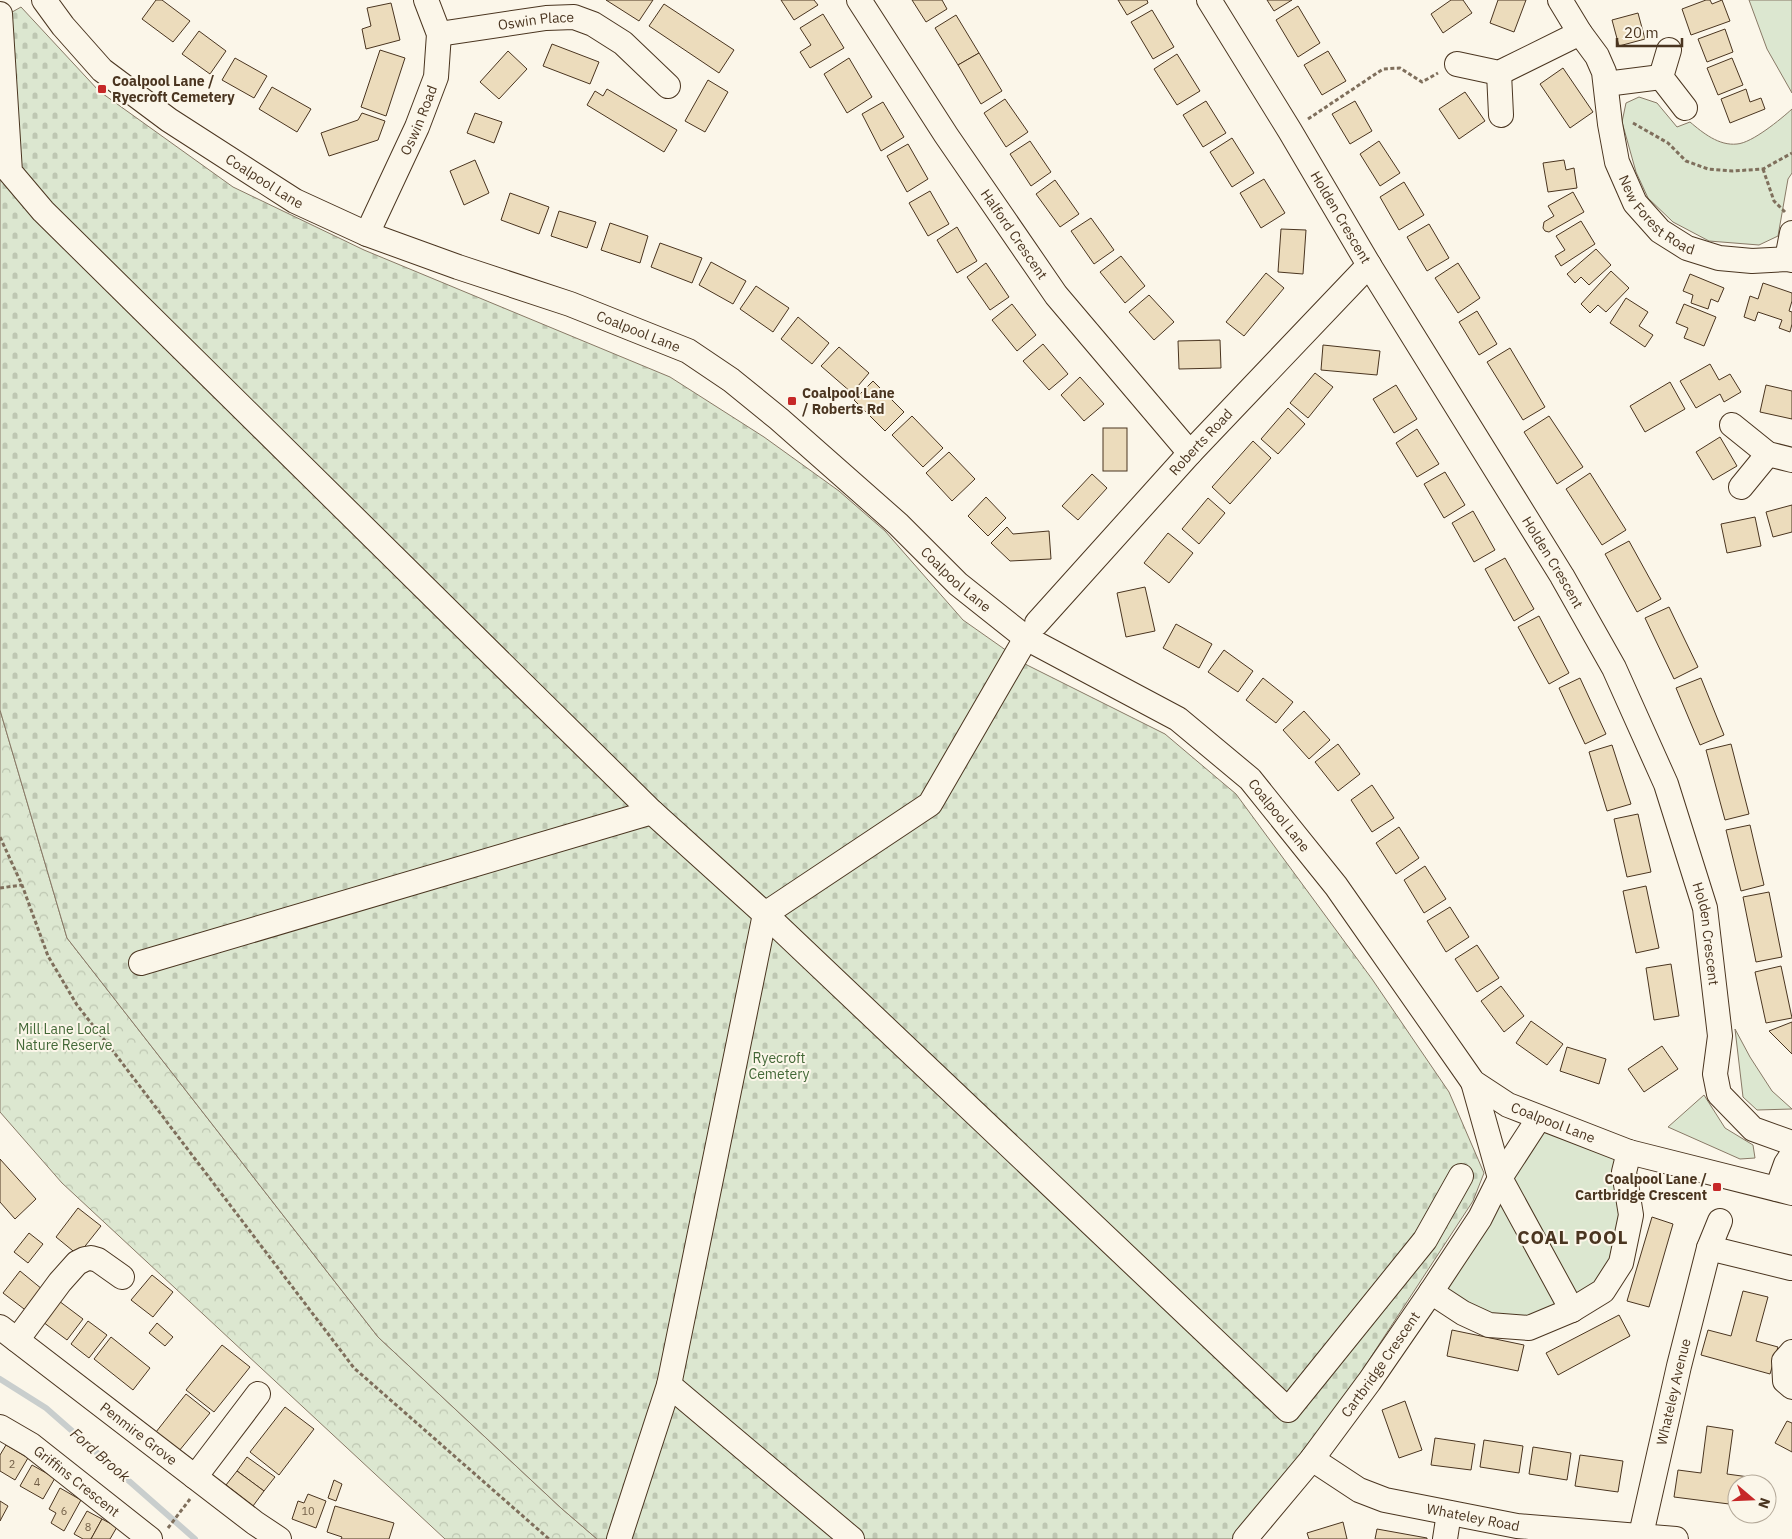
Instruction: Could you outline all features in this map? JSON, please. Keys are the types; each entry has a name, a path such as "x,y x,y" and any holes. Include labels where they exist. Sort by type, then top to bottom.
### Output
{"street":[{"name":"Coalpool Lane","path":"44,0 102,70 170,120 294,201 367,234 458,267 570,304 688,351 731,380 779,419 898,524 958,584 1178,719 1250,779 1336,886 1473,1082 1508,1105 1628,1152 1785,1191 1786,1164 1792,1155"},
{"name":"Oswin Road","path":"367,234 417,127 436,77 439,34 426,0"},
{"name":"Halford Crescent","path":"859,0 946,135 1056,295 1190,452"},
{"name":"Holden Crescent","path":"1209,0 1290,131 1369,265 1562,576 1614,668 1666,784 1705,908 1720,1036 1715,1074 1719,1094 1752,1129 1792,1143"},
{"name":"New Forest Road","path":"1560,0 1580,33 1597,56 1604,72 1617,162 1635,203 1660,231 1687,248 1719,258 1752,261 1790,259 1790,224"},
{"path":"0,14 10,172 50,218 652,812 765,914 1288,1410 1425,1240 1461,1176"},
{"name":"Oswin Place","path":"439,34 546,18 574,18 594,24 624,43 668,86"},
{"path":"1457,64 1499,73 1580,33"},
{"path":"1661,77 1669,50"},
{"path":"1499,73 1501,115"},
{"path":"1606,84 1661,77"},
{"path":"1661,77 1685,108"},
{"name":"Roberts Road","path":"765,914 930,804 1032,630 1190,452 1369,265"},
{"path":"1732,425 1768,454 1792,460"},
{"path":"1741,487 1768,454"},
{"path":"140,963 652,812"},
{"path":"619,1539 668,1385 765,914"},
{"path":"1473,1082 1500,1178 1572,1310"},
{"name":"Cartbridge Crescent","path":"1245,1539 1312,1459 1431,1292 1480,1218 1500,1178 1539,1118"},
{"path":"1431,1292 1463,1312 1490,1325 1528,1328 1572,1310 1603,1291 1621,1263 1631,1215 1624,1172 1628,1152"},
{"name":"Whateley Avenue","path":"1640,1537 1679,1366 1709,1248 1720,1221"},
{"path":"1709,1248 1791,1268"},
{"path":"8,1333 77,1263 85,1258 98,1260 122,1277"},
{"name":"Penmire Grove","path":"8,1333 195,1486 280,1539"},
{"path":"1792,1352 1784,1361 1785,1381 1792,1387"},
{"path":"668,1385 852,1539"},
{"path":"195,1486 258,1394"},
{"name":"Griffins Crescent","path":"0,1427 31,1445 158,1536"},
{"name":"Whateley Road","path":"1312,1459 1359,1490 1385,1500 1517,1526 1676,1539"},
{"path":"1445,1539 1449,1513"}],"path":[{"path":"1290,131 1383,69 1400,68 1422,82 1457,64"},
{"path":"1610,124 1629,121 1668,143 1686,161 1708,169 1733,171 1763,169 1792,153"},
{"path":"1763,169 1774,201 1790,224"},
{"path":"0,837 22,885 48,956 76,1005 354,1368 549,1539"},
{"path":"0,888 22,885"},
{"path":"158,1536 195,1486"}],"green space":[{"path":"1749,0 1792,0 1792,93 1767,49"},
{"name":"Ryecroft Cemetery","path":"21,7 99,91 233,187 364,250 670,377 764,437 839,491 885,531 963,620 1027,665 1165,734 1236,794 1372,979 1449,1092 1484,1173 1473,1201 1348,1392 1235,1539 597,1539 561,1508 378,1337 67,938 0,710 0,19"},
{"path":"1639,97 1657,103 1677,127 1690,122 1712,138 1730,144 1743,143 1750,140 1781,119 1792,109 1792,173 1788,179 1778,236 1759,245 1709,241 1673,222 1648,198 1636,172 1622,122 1626,103"},
{"name":"Mill Lane Local Nature Reserve","path":"0,710 67,938 378,1337 561,1508 597,1539 445,1539 62,1183 0,1112"},
{"path":"1735,1029 1772,1091 1792,1109 1757,1110 1743,1097"},
{"path":"1704,1095 1725,1128 1753,1145 1755,1158 1740,1159 1668,1127"},
{"path":"1545,1127 1619,1154 1624,1215 1614,1260 1598,1286 1527,1321 1490,1319 1445,1292"}],"building":[{"path":"156,0 162,0 190,21 173,42 142,19"},
{"path":"606,0 653,0 639,21"},
{"path":"781,0 814,0 818,5 794,20"},
{"path":"912,0 942,0 947,9 926,22"},
{"path":"1118,0 1147,0 1148,3 1127,15"},
{"path":"1267,0 1292,0 1274,11"},
{"path":"1451,0 1463,0 1472,13 1443,33 1431,14"},
{"path":"1498,0 1526,0 1514,32 1490,23"},
{"path":"1710,0 1712,4 1722,0 1730,21 1691,35 1682,9"},
{"path":"391,3 400,40 366,49 362,29 371,26 367,8"},
{"path":"664,4 734,50 719,73 649,26"},
{"path":"1298,6 1320,43 1298,57 1276,20"},
{"path":"1152,10 1174,47 1153,59 1131,22"},
{"path":"1638,13 1645,39 1619,46 1612,20"},
{"path":"823,14 844,48 810,68 800,52 811,45 800,28"},
{"path":"956,15 979,53 958,65 935,28"},
{"path":"1725,29 1733,52 1707,62 1698,39"},
{"path":"199,31 226,51 210,74 182,54"},
{"path":"552,44 599,62 590,84 543,66"},
{"path":"380,50 405,58 386,116 361,107"},
{"path":"508,51 527,69 499,99 480,82"},
{"path":"1328,51 1346,81 1322,95 1304,65"},
{"path":"979,53 1002,91 981,104 958,65"},
{"path":"1177,54 1200,91 1177,105 1154,69"},
{"path":"235,58 267,76 254,98 222,80"},
{"path":"849,58 872,97 847,113 824,74"},
{"path":"1732,58 1743,85 1718,95 1707,68"},
{"path":"1563,68 1593,112 1570,128 1540,84"},
{"path":"708,80 728,92 705,132 685,121"},
{"path":"272,87 311,109 297,132 259,109"},
{"path":"607,89 677,130 664,152 587,105 595,91 603,96"},
{"path":"1746,89 1750,102 1761,98 1765,109 1730,123 1721,99"},
{"path":"1465,92 1485,121 1459,139 1439,109"},
{"path":"1005,99 1028,132 1006,147 984,113"},
{"path":"1206,101 1226,133 1203,147 1183,115"},
{"path":"1355,101 1372,131 1350,144 1332,114"},
{"path":"883,102 904,137 881,151 862,114"},
{"path":"362,113 385,121 378,140 329,156 321,133 358,120"},
{"path":"475,113 502,122 494,143 467,133"},
{"path":"1232,138 1254,173 1232,187 1210,152"},
{"path":"1030,141 1051,172 1031,186 1010,154"},
{"path":"1379,141 1400,173 1380,186 1360,154"},
{"path":"908,144 928,179 907,192 887,156"},
{"path":"475,160 489,193 464,205 450,171"},
{"path":"1564,160 1566,170 1574,168 1577,188 1548,192 1543,163"},
{"path":"1264,179 1285,213 1261,228 1240,193"},
{"path":"1055,180 1079,214 1060,227 1036,194"},
{"path":"1404,182 1424,215 1399,230 1380,197"},
{"path":"930,191 949,224 928,236 909,203"},
{"path":"1573,192 1584,212 1549,232 1545,231 1543,228 1544,222 1554,216 1548,206"},
{"path":"510,193 549,207 539,234 501,220"},
{"path":"559,211 596,222 587,248 551,236"},
{"path":"1091,218 1114,250 1094,264 1071,231"},
{"path":"1581,221 1595,244 1561,266 1555,256 1565,250 1556,236"},
{"path":"610,223 648,236 640,263 601,250"},
{"path":"1429,224 1449,258 1427,271 1407,237"},
{"path":"957,227 977,261 957,273 937,240"},
{"path":"1281,229 1306,230 1303,274 1278,272"},
{"path":"660,243 702,258 692,283 651,267"},
{"path":"1596,249 1611,265 1589,285 1581,277 1575,283 1567,274"},
{"path":"1121,256 1145,286 1125,303 1100,272"},
{"path":"711,262 746,281 733,304 699,285"},
{"path":"986,263 1009,297 990,310 967,277"},
{"path":"1458,263 1480,298 1458,313 1435,278"},
{"path":"1611,271 1629,288 1606,312 1598,305 1590,313 1581,304"},
{"path":"1266,273 1284,288 1244,336 1226,322"},
{"path":"1690,274 1724,288 1718,302 1711,299 1708,309 1691,303 1693,295 1683,291"},
{"path":"1763,283 1792,293 1789,311 1792,312 1790,332 1779,328 1782,320 1758,312 1755,321 1744,317 1750,296 1758,299"},
{"path":"756,286 789,308 773,332 740,309"},
{"path":"1149,295 1174,322 1154,340 1129,312"},
{"path":"1626,298 1648,312 1639,326 1653,335 1645,347 1610,323"},
{"path":"1012,304 1036,335 1017,351 992,320"},
{"path":"1684,304 1716,317 1704,346 1684,338 1688,328 1676,323"},
{"path":"1477,311 1497,344 1479,355 1459,322"},
{"path":"798,317 829,343 812,364 781,339"},
{"path":"1220,340 1221,368 1179,369 1178,341"},
{"path":"1043,344 1068,374 1049,390 1023,361"},
{"path":"1323,345 1380,351 1377,375 1321,370"},
{"path":"839,347 869,373 852,393 821,366"},
{"path":"1510,348 1545,407 1523,420 1487,362"},
{"path":"1710,364 1719,380 1730,374 1741,392 1724,402 1720,394 1696,408 1680,381"},
{"path":"1315,373 1333,387 1308,418 1290,403"},
{"path":"1080,377 1104,404 1084,421 1061,395"},
{"path":"873,381 904,412 885,431 854,400"},
{"path":"1670,382 1685,409 1645,432 1630,406"},
{"path":"1396,385 1417,419 1394,433 1373,399"},
{"path":"1766,385 1792,391 1792,419 1760,412"},
{"path":"1288,408 1305,424 1278,454 1261,439"},
{"path":"912,416 943,448 923,467 892,435"},
{"path":"1549,416 1583,467 1557,484 1524,432"},
{"path":"1103,428 1127,428 1127,471 1103,471"},
{"path":"1417,429 1439,464 1417,477 1396,443"},
{"path":"1720,437 1737,466 1713,480 1696,452"},
{"path":"1253,441 1271,458 1230,504 1212,487"},
{"path":"949,452 975,479 952,501 926,473"},
{"path":"1445,472 1465,505 1444,518 1424,484"},
{"path":"1590,473 1626,530 1602,545 1566,489"},
{"path":"1092,474 1107,488 1078,520 1062,506"},
{"path":"986,497 1006,518 988,536 968,516"},
{"path":"1208,498 1225,513 1199,544 1182,529"},
{"path":"1792,505 1792,532 1773,537 1766,512"},
{"path":"1473,511 1495,550 1474,562 1452,523"},
{"path":"1755,517 1761,546 1727,553 1721,524"},
{"path":"1007,527 1013,534 1049,531 1051,559 1010,561 991,543"},
{"path":"1168,533 1193,553 1169,583 1144,563"},
{"path":"1629,541 1661,599 1637,612 1605,554"},
{"path":"1505,558 1534,609 1514,621 1485,569"},
{"path":"1145,587 1155,631 1126,637 1117,593"},
{"path":"1669,607 1698,667 1674,679 1645,618"},
{"path":"1539,616 1569,673 1549,684 1518,627"},
{"path":"1176,624 1212,644 1199,668 1163,648"},
{"path":"1224,650 1253,671 1238,692 1208,672"},
{"path":"1263,678 1293,702 1276,723 1246,700"},
{"path":"1580,678 1606,734 1585,744 1559,688"},
{"path":"1701,678 1724,735 1700,745 1676,688"},
{"path":"1304,711 1330,740 1309,759 1283,730"},
{"path":"1338,744 1360,774 1338,791 1315,762"},
{"path":"1731,744 1749,814 1725,820 1706,750"},
{"path":"1612,745 1631,804 1607,811 1589,752"},
{"path":"1372,785 1394,818 1372,832 1351,800"},
{"path":"1638,814 1651,872 1627,877 1614,819"},
{"path":"1750,825 1764,885 1741,891 1726,830"},
{"path":"1399,827 1419,858 1396,874 1376,843"},
{"path":"1425,866 1446,899 1424,913 1404,880"},
{"path":"1646,886 1659,948 1636,953 1623,891"},
{"path":"1769,892 1782,957 1756,962 1743,897"},
{"path":"1450,907 1469,937 1446,952 1427,921"},
{"path":"1477,945 1499,978 1477,992 1455,959"},
{"path":"1671,964 1679,1016 1654,1020 1646,968"},
{"path":"1781,966 1792,1018 1766,1023 1755,972"},
{"path":"1501,986 1524,1016 1504,1032 1481,1001"},
{"path":"1531,1021 1563,1044 1547,1065 1516,1043"},
{"path":"1792,1022 1792,1054 1769,1031"},
{"path":"1662,1046 1678,1069 1644,1092 1628,1069"},
{"path":"1567,1047 1606,1059 1599,1084 1560,1071"},
{"path":"0,1159 36,1199 15,1219 0,1202"},
{"path":"78,1208 101,1226 78,1255 56,1237"},
{"path":"1652,1217 1673,1224 1649,1307 1627,1301"},
{"path":"29,1233 43,1244 28,1263 14,1252"},
{"path":"20,1271 48,1294 32,1315 3,1293"},
{"path":"152,1275 173,1292 153,1317 131,1300"},
{"path":"1743,1291 1768,1297 1756,1341 1778,1347 1770,1374 1701,1355 1708,1330 1731,1336"},
{"path":"59,1301 83,1319 67,1340 43,1322"},
{"path":"1619,1315 1630,1336 1558,1375 1546,1353"},
{"path":"88,1321 107,1335 89,1358 71,1344"},
{"path":"157,1323 173,1337 165,1346 149,1333"},
{"path":"1452,1330 1524,1345 1518,1371 1447,1356"},
{"path":"111,1337 150,1368 133,1390 94,1359"},
{"path":"222,1345 250,1367 214,1412 186,1390"},
{"path":"186,1394 210,1413 179,1451 156,1432"},
{"path":"1405,1401 1422,1450 1399,1458 1382,1410"},
{"path":"285,1407 314,1429 279,1475 250,1452"},
{"path":"1787,1421 1792,1423 1792,1452 1775,1443"},
{"path":"1707,1426 1733,1430 1727,1474 1727,1504 1674,1497 1678,1470 1701,1473"},
{"path":"1435,1438 1475,1444 1471,1470 1431,1465"},
{"path":"1484,1440 1523,1446 1519,1473 1480,1467"},
{"path":"6,1445 28,1458 15,1480 0,1471 0,1455"},
{"path":"1533,1447 1571,1453 1567,1480 1529,1474"},
{"path":"1580,1455 1623,1461 1618,1492 1575,1486"},
{"path":"247,1457 275,1477 264,1491 237,1471"},
{"path":"32,1465 55,1478 43,1499 20,1486"},
{"path":"237,1471 264,1491 253,1506 226,1485"},
{"path":"334,1480 342,1484 336,1501 328,1498"},
{"path":"60,1488 81,1500 64,1531 51,1523 56,1513 49,1509"},
{"path":"308,1494 326,1501 316,1528 292,1519 298,1501 304,1503"},
{"path":"0,1501 8,1506 0,1521"},
{"path":"335,1506 394,1523 389,1539 341,1539 342,1537 327,1532"},
{"path":"87,1511 102,1519 91,1539 83,1539 74,1534"},
{"path":"102,1519 117,1527 110,1539 91,1539"},
{"path":"1343,1522 1347,1539 1309,1539 1307,1533"},
{"path":"1377,1529 1427,1538 1427,1539 1375,1539"}],"waterway":[{"name":"Ford Brook","path":"0,1379 46,1408 195,1539"}],"place":[{"name":"Coalpool Lane / Ryecroft Cemetery","path":"102,89"},
{"name":"Coalpool Lane / Roberts Rd","path":"792,401"},
{"name":"Coalpool Lane / Cartbridge Crescent","path":"1717,1187"}],"district":[{"name":"COAL POOL","path":"1573,1237"}]}
